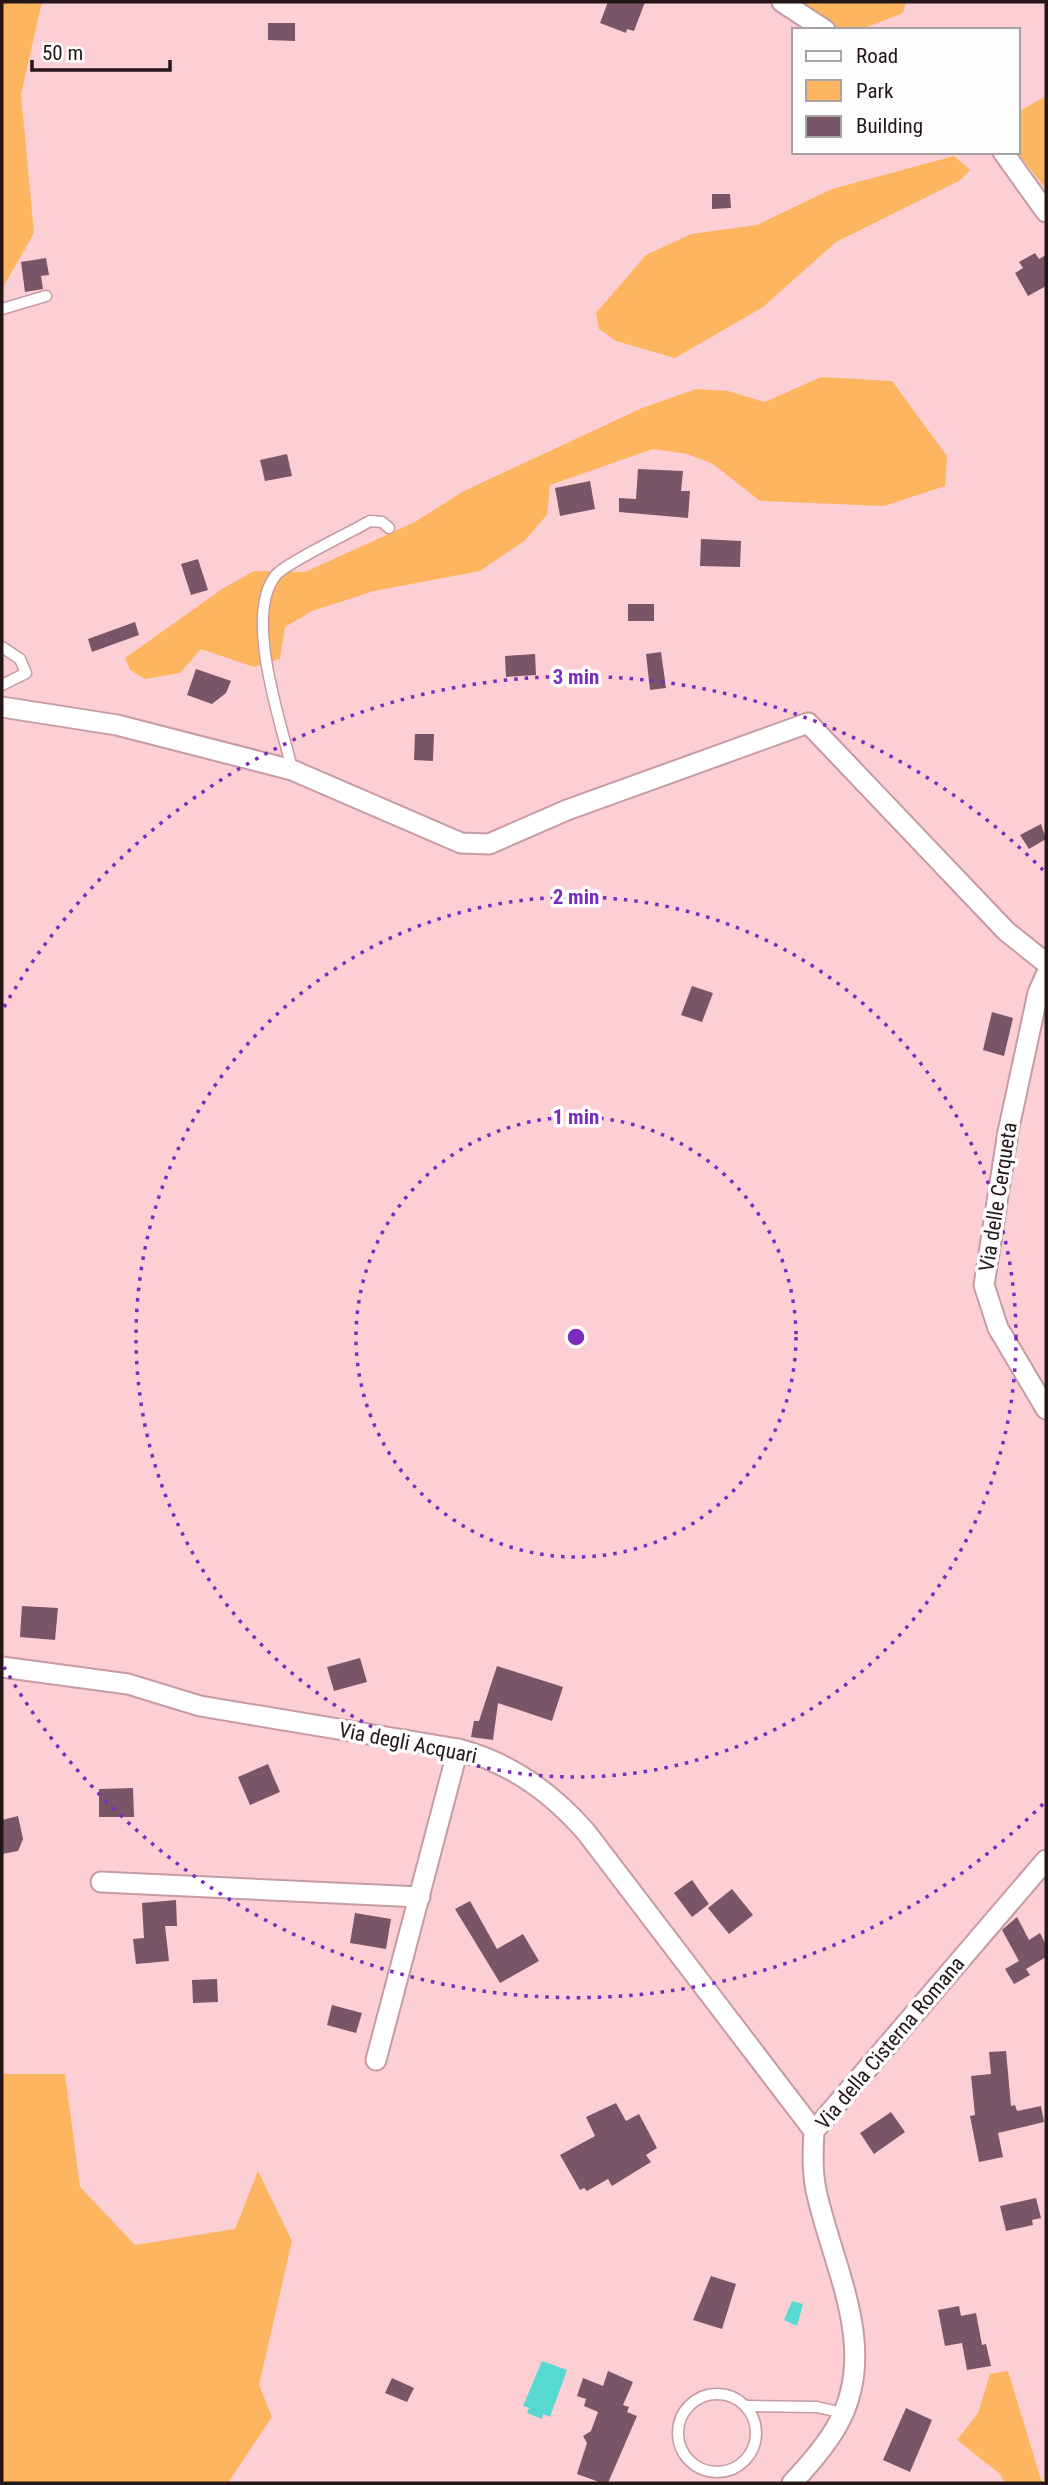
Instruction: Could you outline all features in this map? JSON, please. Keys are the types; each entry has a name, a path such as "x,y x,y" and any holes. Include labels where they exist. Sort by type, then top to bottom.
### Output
{"street":[{"path":"782,2 822,28"},
{"path":"1004,154 1046,212"},
{"path":"2,707 117,724 292,770 461,843 489,844 567,810 808,723 1006,931 1046,963"},
{"name":"Via delle Cerqueta","path":"1046,975 1038,993 1008,1132 984,1285 998,1328 1046,1409"},
{"name":"Via degli Acquari","path":"2,1667 116,1682 200,1706 458,1749 488,1759 519,1774 575,1819 814,2131"},
{"path":"376,2060 458,1749"},
{"name":"Via della Cisterna Romana","path":"792,2483 828,2441 844,2413 854,2382 855,2353 847,2295 816,2191 812,2159 814,2131 1046,1860"},
{"path":"101,1882 420,1897"}],"lane":[{"path":"2,309 46,296"},
{"path":"292,770 262,642 261,613 266,590 277,573 370,522 382,522 389,528"},
{"path":"2,647 20,659 26,673 2,685"},
{"path":"746,2406 757,2429 751,2454 742,2463 719,2472 706,2471 685,2456 678,2431 688,2407 698,2399 723,2394 746,2406 807,2406 844,2413"}],"green space":[{"path":"2,2 42,2 21,94 34,233 2,289"},
{"path":"799,2 906,2 903,13 865,28 839,28"},
{"path":"1046,96 1046,189 1019,154 1020,111"},
{"path":"954,156 970,170 959,181 836,242 763,307 675,358 616,341 599,329 596,313 646,255 691,234 757,225 832,189"},
{"path":"821,377 892,381 947,456 945,486 884,506 760,501 713,464 687,454 653,449 550,485 547,515 524,541 480,571 374,591 312,611 285,627 280,659 254,667 201,649 180,673 145,679 130,670 125,658 222,589 254,571 305,572 415,522 462,492 642,408 696,389 728,391 765,402"},
{"path":"2,2074 65,2074 80,2187 135,2245 235,2229 258,2171 292,2241 259,2385 272,2417 228,2483 2,2483"},
{"path":"1008,2371 1042,2483 1005,2483 1000,2474 957,2440 978,2413 990,2374"}],"water":[{"path":"792,2301 803,2304 797,2326 784,2320"},
{"path":"542,2361 567,2370 550,2417 543,2414 542,2419 527,2413 529,2408 523,2406"}],"building":[{"path":"608,2 645,2 634,31 627,29 626,33 600,23"},
{"path":"268,23 295,23 295,41 268,40"},
{"path":"712,194 730,194 731,208 712,209"},
{"path":"1035,253 1039,259 1046,255 1046,286 1028,296 1015,273 1023,268 1019,262"},
{"path":"46,258 49,275 41,276 43,289 25,292 21,262"},
{"path":"287,454 292,476 265,481 260,460"},
{"path":"638,469 683,471 681,491 690,491 688,518 619,512 619,498 636,499"},
{"path":"590,481 595,509 560,516 555,488"},
{"path":"701,539 741,541 740,567 700,566"},
{"path":"198,559 208,590 191,595 181,564"},
{"path":"628,604 654,604 654,621 628,621"},
{"path":"135,622 139,635 92,652 88,639"},
{"path":"661,652 666,688 650,690 646,654"},
{"path":"535,654 536,675 506,677 505,656"},
{"path":"196,669 231,681 226,693 212,704 187,695"},
{"path":"415,734 434,734 433,761 414,760"},
{"path":"1041,824 1046,839 1029,849 1020,835"},
{"path":"692,986 713,993 702,1022 681,1015"},
{"path":"992,1012 1013,1018 1004,1056 983,1050"},
{"path":"22,1606 58,1608 55,1640 20,1637"},
{"path":"360,1658 367,1682 334,1691 327,1667"},
{"path":"497,1666 563,1687 552,1721 498,1703 493,1740 471,1737 474,1721 479,1721"},
{"path":"268,1764 280,1792 250,1805 238,1777"},
{"path":"133,1788 134,1817 99,1817 99,1789"},
{"path":"18,1816 23,1839 18,1851 2,1854 2,1820"},
{"path":"692,1880 709,1904 692,1917 674,1893"},
{"path":"732,1889 753,1915 729,1934 708,1908"},
{"path":"176,1900 177,1926 165,1926 169,1961 136,1964 133,1939 144,1938 142,1903"},
{"path":"470,1901 497,1949 523,1934 539,1961 500,1983 455,1909"},
{"path":"355,1913 391,1919 386,1949 350,1943"},
{"path":"1017,1917 1029,1940 1040,1933 1046,1945 1046,1957 1026,1969 1030,1975 1014,1984 1005,1969 1019,1961 1002,1930"},
{"path":"217,1979 218,2002 193,2003 192,1980"},
{"path":"332,2005 362,2013 356,2033 327,2025"},
{"path":"1006,2051 1011,2106 1015,2105 1017,2111 1041,2106 1044,2122 998,2133 1003,2157 979,2162 970,2116 975,2115 971,2076 991,2074 989,2052"},
{"path":"616,2103 626,2121 639,2114 657,2148 646,2155 651,2162 612,2186 608,2179 587,2191 584,2188 580,2190 560,2155 595,2136 586,2117"},
{"path":"891,2112 905,2132 874,2154 860,2133"},
{"path":"1036,2198 1041,2218 1032,2220 1033,2225 1006,2231 1000,2206"},
{"path":"711,2276 736,2284 722,2329 693,2320"},
{"path":"959,2306 961,2316 976,2313 982,2345 986,2344 991,2366 967,2370 962,2343 945,2346 938,2310"},
{"path":"608,2371 633,2382 623,2405 629,2407 627,2412 637,2416 608,2483 602,2483 577,2474 587,2443 583,2436 591,2431 598,2412 584,2406 586,2399 577,2396 583,2378 603,2386"},
{"path":"392,2378 414,2388 407,2402 385,2393"},
{"path":"906,2408 932,2420 910,2472 883,2460"}]}
